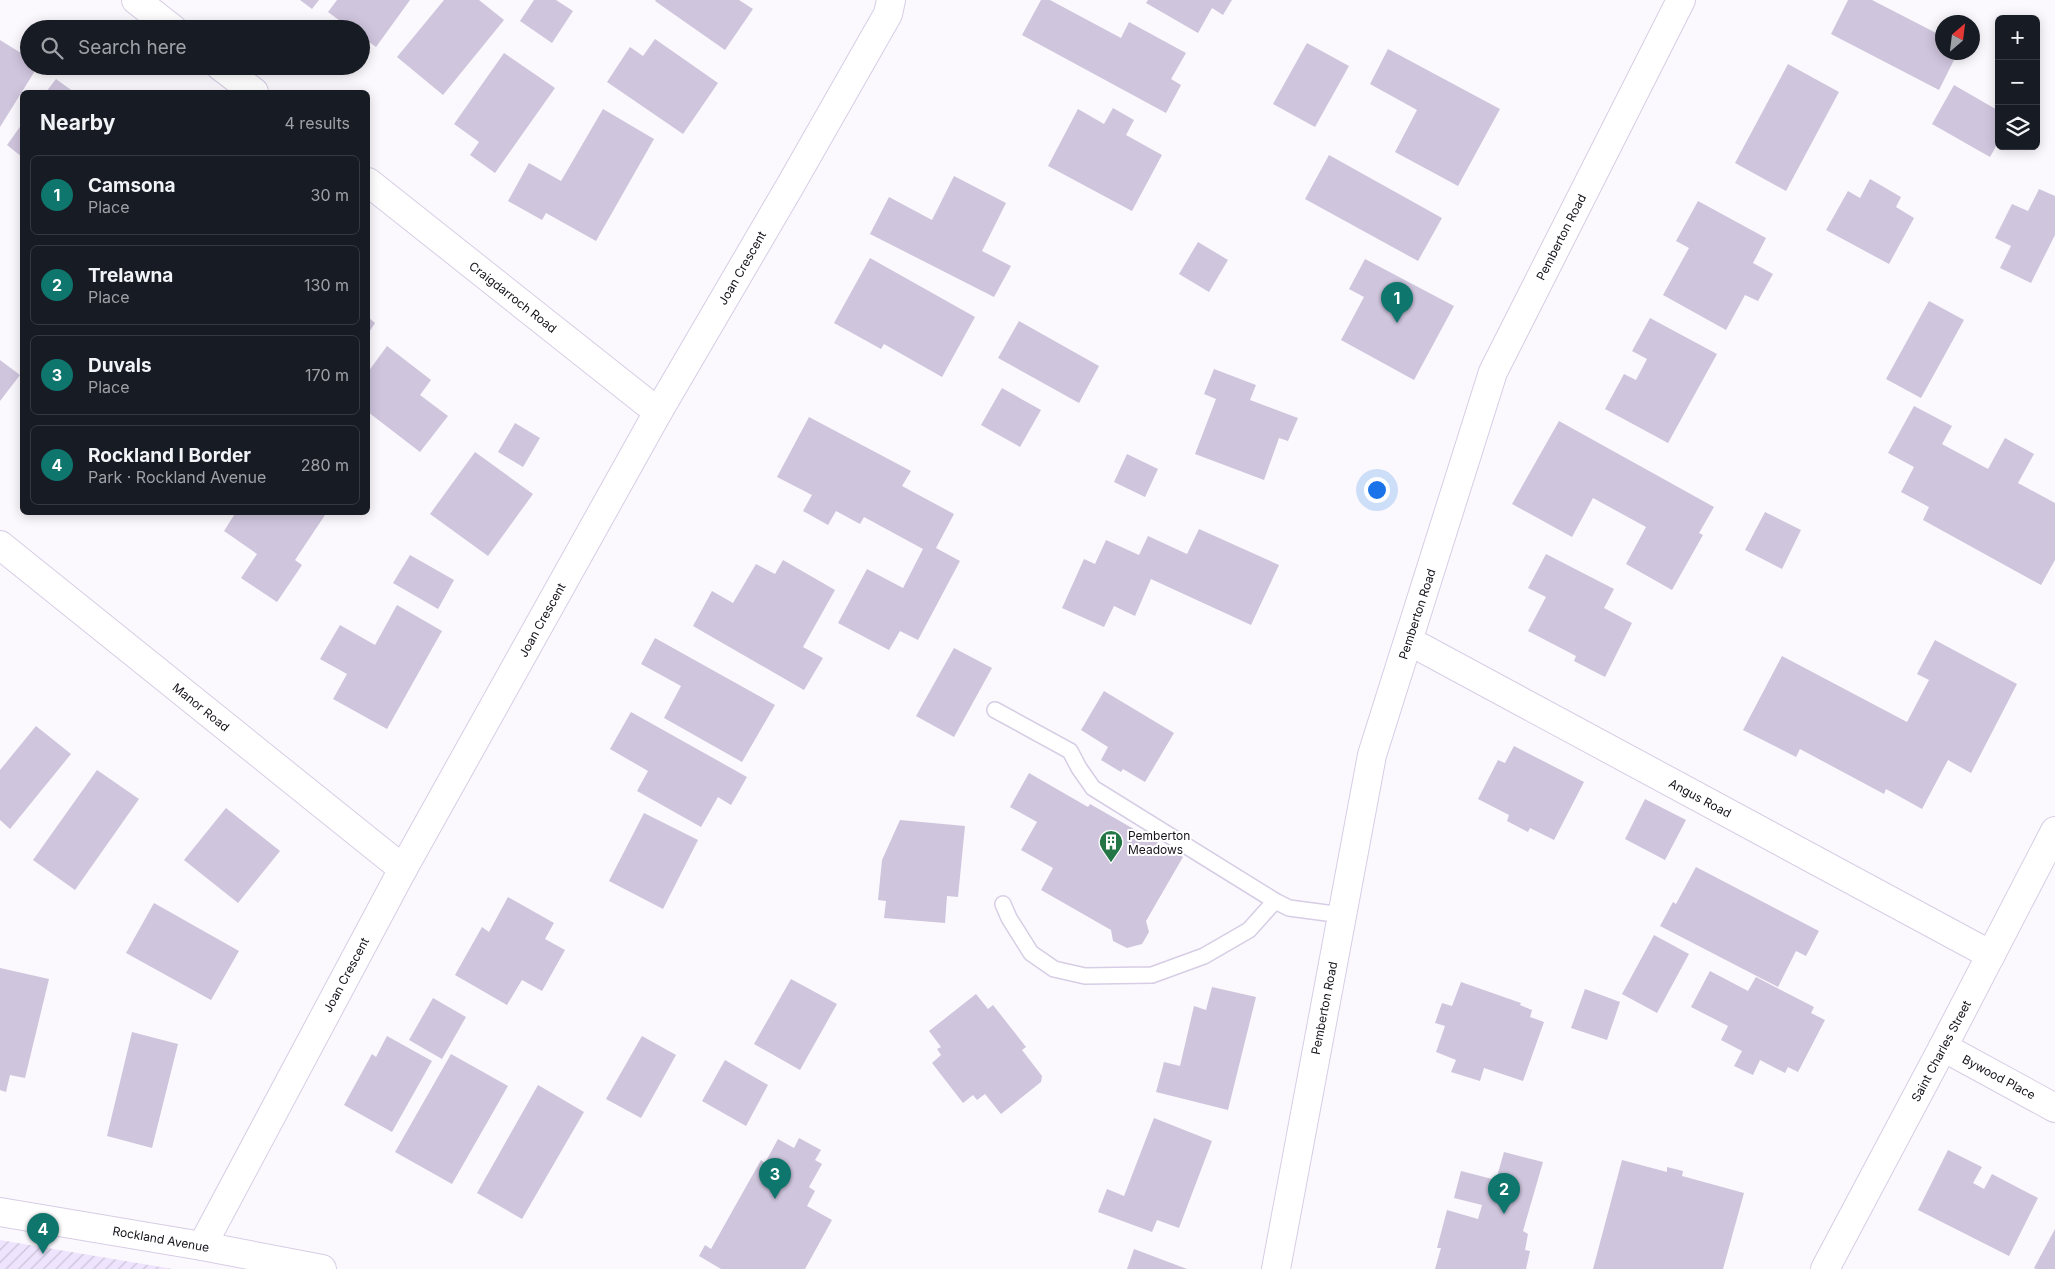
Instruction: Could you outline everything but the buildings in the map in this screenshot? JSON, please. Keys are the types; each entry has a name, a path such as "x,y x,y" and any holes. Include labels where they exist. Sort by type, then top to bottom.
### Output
{"street":[{"path":"136,0 162,20"},
{"name":"Joan Crescent","path":"202,1246 403,869 658,412 795,178 888,14 891,0"},
{"name":"Pemberton Road","path":"1276,1269 1372,755 1494,372 1681,0"},
{"path":"232,75 251,90"},
{"name":"Craigdarroch Road","path":"370,184 658,412"},
{"name":"Manor Road","path":"0,545 403,869"},
{"name":"Angus Road","path":"1409,641 1991,954"},
{"name":"Saint Charles Street","path":"1825,1269 1943,1048 2055,831"},
{"name":"Bywood Place","path":"1943,1048 2055,1108"},
{"name":"Rockland Avenue","path":"0,1212 202,1246 322,1269"}],"lane":[{"path":"995,710 1070,751 1092,788 1275,901 1290,908 1342,915"},
{"path":"1003,904 1008,918 1031,953 1054,970 1085,976 1152,975 1204,956 1249,930 1275,901"}],"shaded area":[{"path":"0,1240 173,1269 0,1269"}],"place":[{"name":"Camsona","path":"1397,323"},
{"name":"Pemberton Meadows","path":"1111,863"},
{"name":"Duvals","path":"775,1199"},
{"name":"Trelawna","path":"1504,1214"},
{"name":"Rockland I Border","path":"43,1254"}]}
